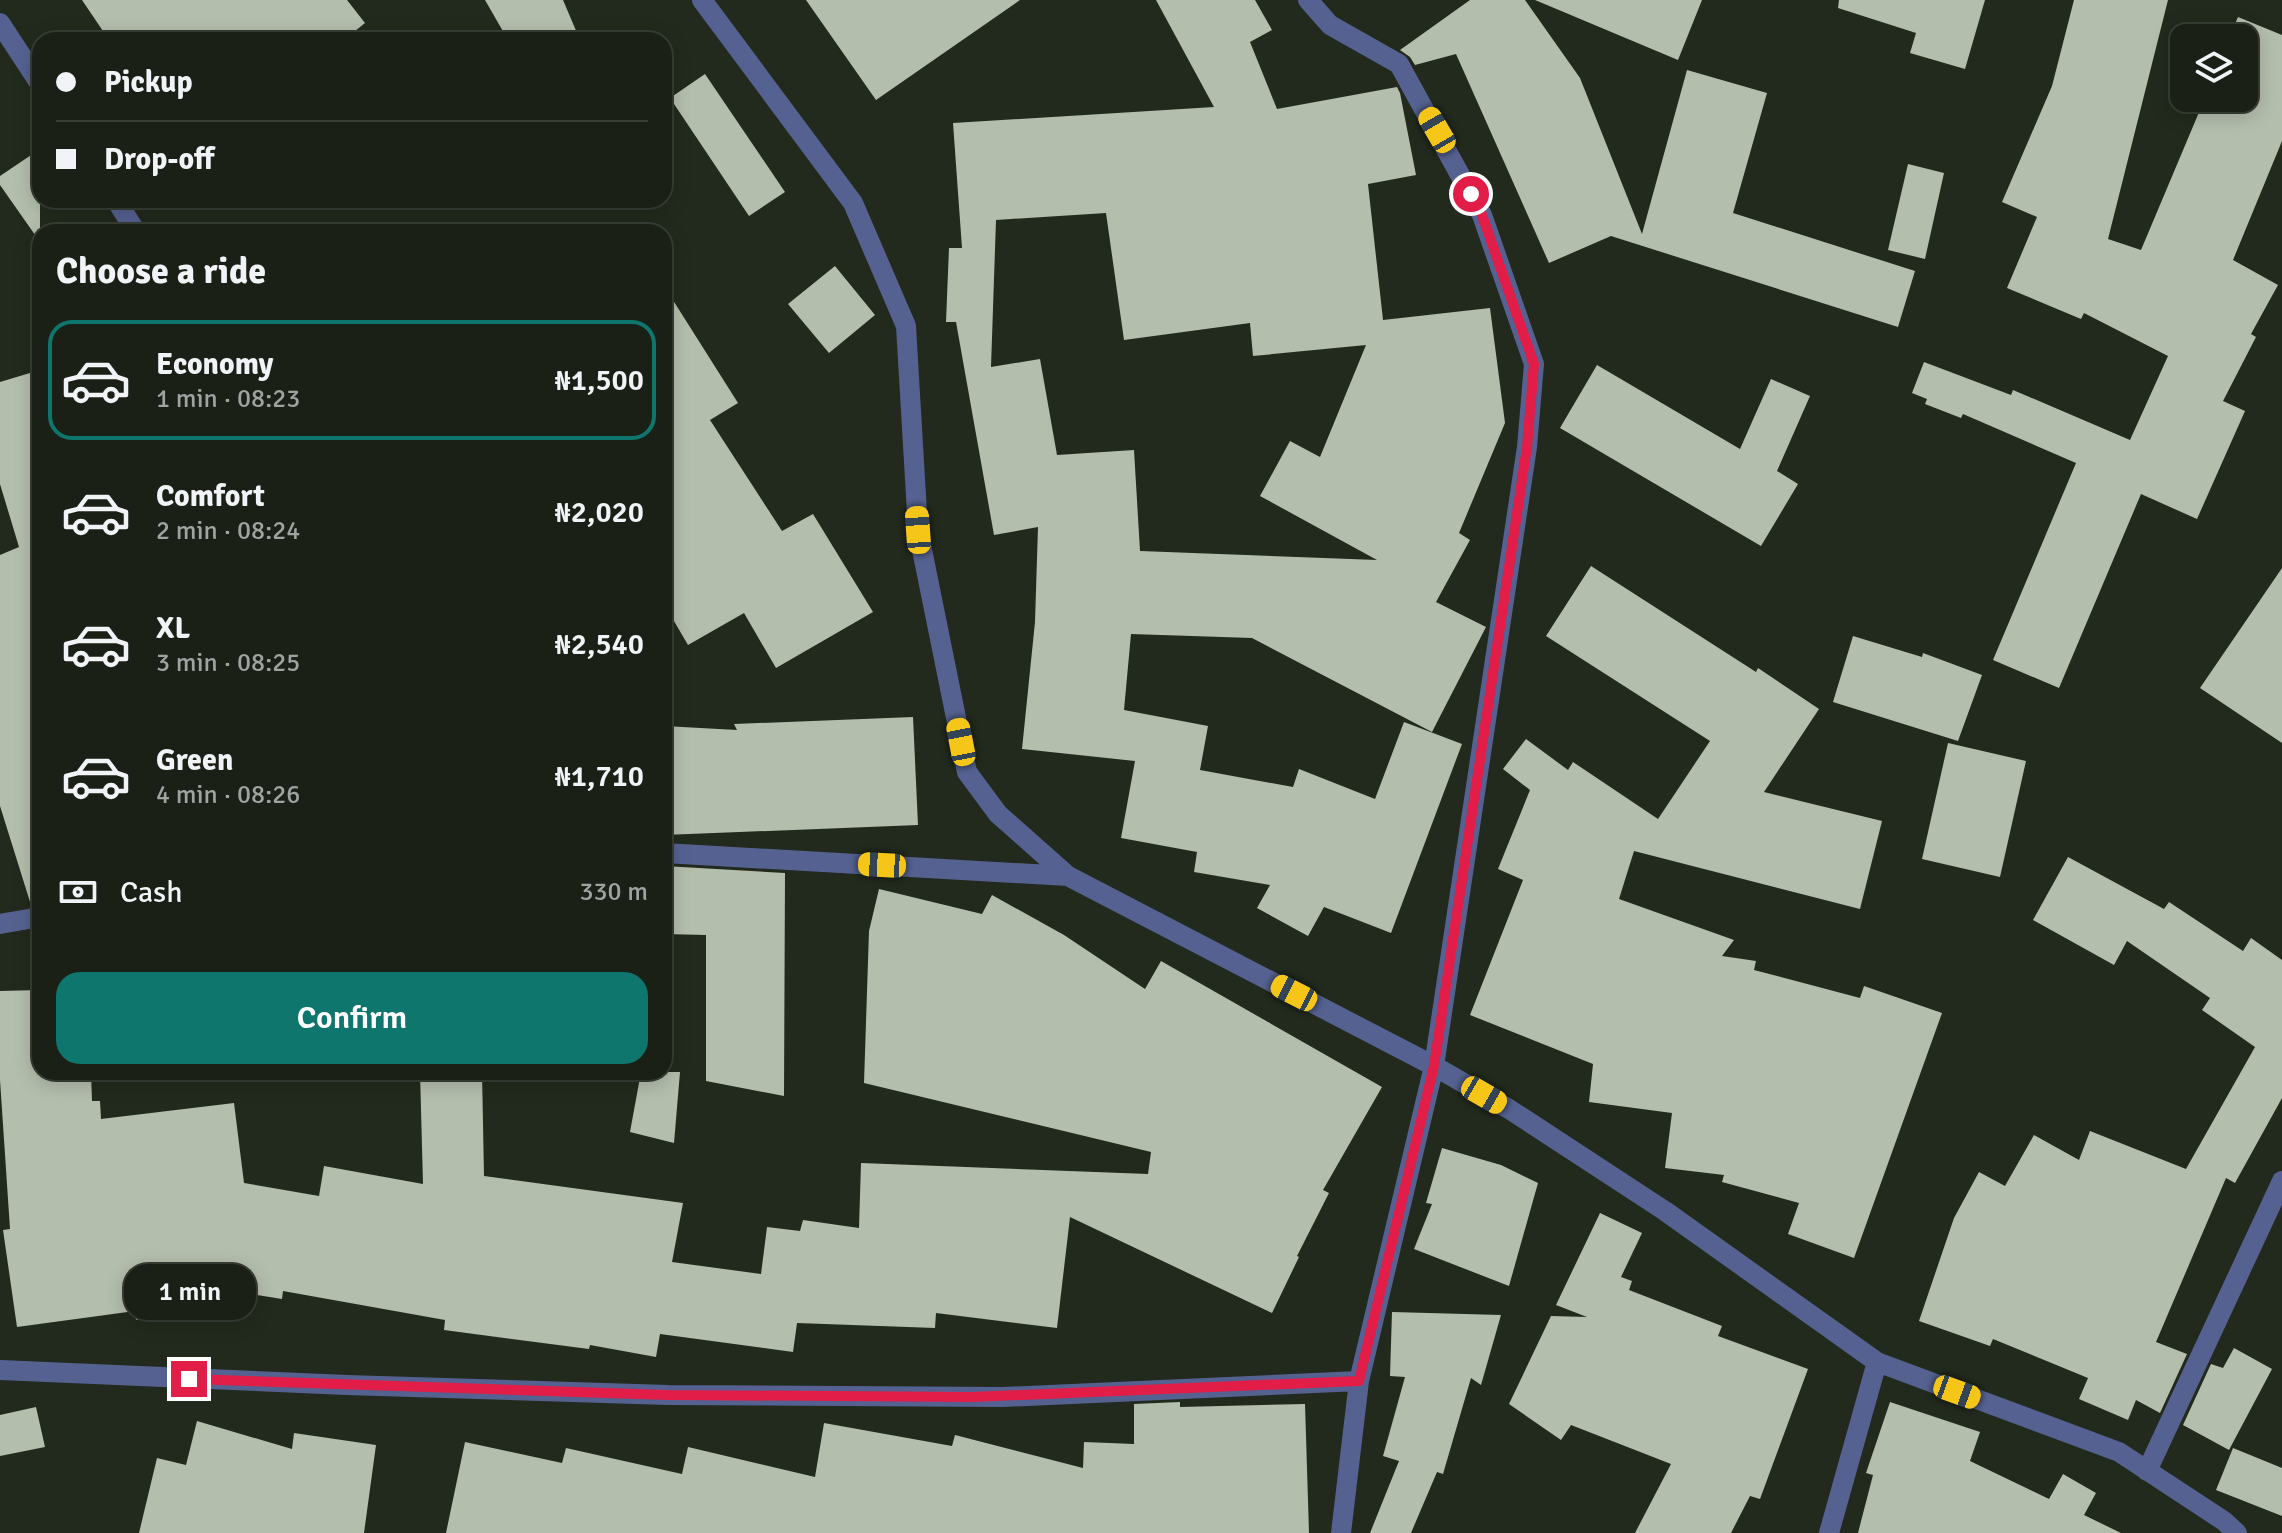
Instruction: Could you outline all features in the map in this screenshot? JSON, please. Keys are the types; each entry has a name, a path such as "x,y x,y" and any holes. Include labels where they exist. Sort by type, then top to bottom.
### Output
{"street":[{"path":"702,0 853,203 906,326 918,530 967,772 998,814 1068,876 1434,1066 1509,1109 1665,1211 1877,1362 2119,1452 2224,1521 2237,1533"},
{"path":"1308,0 1330,25 1399,64 1482,215 1534,364 1527,447 1434,1066 1359,1381 1341,1533"},
{"path":"0,23 32,72"},
{"path":"672,853 1068,876"},
{"path":"0,924 32,918"},
{"path":"2147,1471 2282,1181"},
{"path":"1829,1533 1877,1362"},
{"path":"0,1370 362,1386 684,1395 1003,1397 1359,1381"}],"building":[{"path":"82,0 347,0 365,23 354,32 104,32"},
{"path":"485,0 563,0 577,32 503,32"},
{"path":"806,0 1020,0 876,100"},
{"path":"1156,0 1255,0 1272,30 1250,42 1277,109 1397,87 1416,175 1368,184 1383,320 1490,308 1505,423 1459,533 1470,540 1436,602 1486,627 1432,732 1252,638 1131,634 1124,710 1208,726 1200,770 1293,787 1299,769 1375,799 1404,722 1462,744 1391,933 1324,907 1308,936 1257,908 1270,885 1194,872 1197,852 1121,838 1135,761 1022,749 1035,622 1038,527 994,535 956,322 946,322 949,248 962,248 953,123 1214,107","holes":["1106,213 1124,340 1250,323 1253,356 1366,345 1320,457 1290,441 1260,496 1377,560 1140,551 1134,450 1057,455 1040,359 991,367 996,220"]},
{"path":"1470,0 1525,0 1580,78 1642,234 1687,70 1767,93 1733,213 1915,271 1898,327 1611,236 1549,263 1456,54 1415,65 1400,50"},
{"path":"1535,0 1702,0 1678,60"},
{"path":"1839,0 1985,0 1965,69 1910,53 1916,33 1838,8"},
{"path":"2074,0 2168,0 2108,239 2141,250 2199,112 2258,112 2258,25 2282,35 2282,141 2233,260 2278,285 2251,334 2256,337 2223,401 2245,411 2197,519 2141,494 2059,688 1993,660 2076,463 1963,414 1961,418 1925,404 1927,399 1912,393 1924,362 2011,395 2013,390 2130,440 2168,356 2084,313 2081,319 2007,288 2037,217 2002,202 2052,86"},
{"path":"2238,17 2255,24 2235,24"},
{"path":"705,74 785,192 749,216 672,97"},
{"path":"32,154 32,208 40,208 40,224 32,224 32,231 0,185 0,176"},
{"path":"1908,164 1944,173 1925,259 1888,250"},
{"path":"835,266 875,315 829,353 788,304"},
{"path":"672,299 738,403 710,420 782,531 813,514 873,612 776,668 744,613 688,645 672,618"},
{"path":"1597,365 1740,449 1771,379 1810,396 1777,471 1798,484 1761,546 1560,428"},
{"path":"32,372 31,905 0,806 0,555 19,547 0,484 0,382"},
{"path":"1591,566 1819,709 1764,792 1882,821 1860,909 1634,851 1619,899 1734,940 1722,956 1756,961 1754,970 1860,998 1864,986 1942,1013 1854,1258 1788,1234 1799,1203 1722,1182 1724,1175 1665,1168 1672,1113 1589,1102 1593,1064 1470,1015 1523,880 1498,869 1530,790 1503,769 1526,739 1568,770 1573,762 1658,819 1710,741 1546,636"},
{"path":"2282,568 2282,743 2200,688"},
{"path":"1853,636 1922,657 1923,653 1982,675 1958,741 1833,702"},
{"path":"913,717 918,825 672,835 672,726 737,730 734,724"},
{"path":"1948,743 2026,761 2000,877 1922,859"},
{"path":"2068,857 2164,909 2169,902 2243,951 2251,938 2282,960 2282,1098 2235,1183 2226,1178 2156,1342 2187,1354 2160,1413 2136,1400 2128,1420 2079,1399 2088,1378 1993,1339 1990,1346 1919,1321 1954,1218 1979,1172 2005,1186 2034,1135 2079,1160 2090,1131 2186,1169 2255,1047 2202,1010 2210,998 2127,941 2114,965 2033,920"},
{"path":"672,866 785,873 784,1096 706,1081 706,935 672,934"},
{"path":"879,889 982,914 992,895 1064,935 1145,989 1161,961 1382,1087 1323,1190 1329,1193 1272,1313 1070,1217 1057,1328 936,1313 935,1328 797,1323 793,1352 660,1334 656,1357 590,1345 589,1349 444,1330 445,1320 283,1291 282,1299 188,1284 190,1317 136,1320 135,1311 17,1327 3,1230 10,1229 0,1080 0,991 32,990 32,1080 91,1080 92,1101 100,1101 101,1119 234,1103 244,1183 319,1196 324,1166 423,1184 420,1080 482,1080 484,1176 683,1203 672,1262 761,1274 767,1227 800,1231 803,1220 859,1228 861,1163 1148,1174 1151,1152 864,1083 869,931"},
{"path":"672,1072 680,1072 674,1143 630,1132 640,1080 672,1080"},
{"path":"1442,1148 1501,1165 1538,1183 1509,1286 1414,1249 1432,1204 1426,1203"},
{"path":"1600,1213 1642,1233 1621,1277 1632,1281 1629,1290 1722,1326 1718,1336 1808,1369 1760,1499 1750,1496 1731,1533 1635,1533 1671,1464 1571,1425 1561,1440 1509,1404 1551,1316 1587,1317 1556,1305"},
{"path":"1392,1312 1501,1315 1481,1385 1471,1378 1443,1474 1437,1472 1411,1533 1370,1533 1399,1461 1383,1456 1405,1377 1390,1376"},
{"path":"2234,1348 2272,1369 2229,1450 2183,1425 2211,1364 2223,1368"},
{"path":"1180,1402 1180,1407 1305,1404 1309,1533 446,1533 465,1442 562,1463 566,1448 682,1474 688,1447 815,1477 824,1423 952,1446 955,1435 1083,1468 1084,1442 1134,1444 1134,1404"},
{"path":"1890,1402 1980,1432 1970,1461 2049,1499 2063,1474 2096,1493 2084,1515 2121,1533 1858,1533 1873,1475 1866,1473"},
{"path":"36,1407 45,1447 0,1456 0,1415"},
{"path":"197,1421 292,1449 294,1433 376,1445 364,1533 139,1533 157,1458 186,1465"},
{"path":"2233,1448 2282,1468 2282,1516 2216,1490"}],"route":[{"path":"189,1379 668,1395 972,1397 1359,1381 1434,1066 1527,447 1534,364 1482,215 1471,194"}]}
